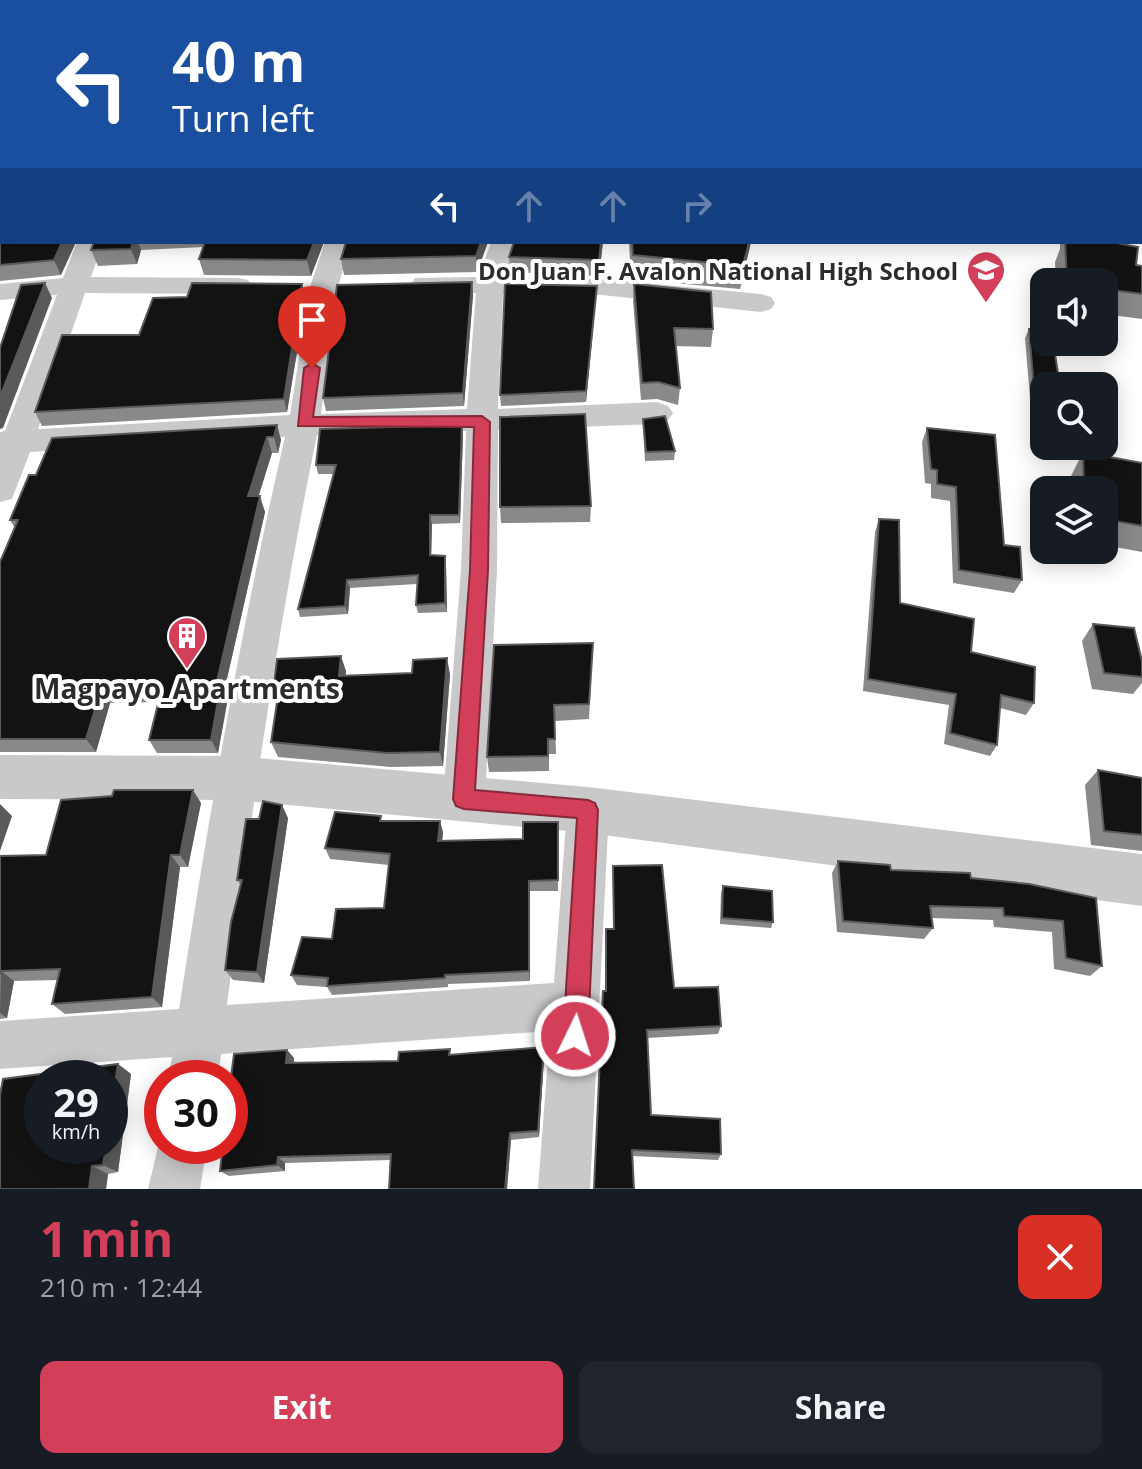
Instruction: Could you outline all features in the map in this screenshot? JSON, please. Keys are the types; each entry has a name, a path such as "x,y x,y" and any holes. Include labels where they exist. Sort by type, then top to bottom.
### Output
{"street":[{"path":"0,490 10,442 89,244"},
{"path":"196,1060 235,778 270,579 304,423 324,287 337,244"},
{"path":"464,799 479,570 482,422 490,283 503,244"},
{"path":"400,285 490,283 602,287 761,303"},
{"path":"0,292 73,285 261,286"},
{"path":"10,442 304,423 482,422 657,413"},
{"path":"0,777 235,778 588,810 1142,880"},
{"path":"564,1189 588,810"},
{"path":"0,1045 578,1005"},
{"path":"174,1189 178,1164"}],"building":[{"path":"0,244 61,244 54,260 0,265"},
{"path":"93,244 132,244 131,249 91,250"},
{"path":"204,244 313,244 307,260 199,259"},
{"path":"345,244 480,244 476,256 341,259"},
{"path":"513,244 601,244 599,260 509,257"},
{"path":"632,244 748,244 743,266 633,255"},
{"path":"1065,244 1138,247 1136,265 1142,266 1142,294 1118,291 1118,268 1066,268"},
{"path":"472,282 463,393 323,398 337,285"},
{"path":"45,283 0,397 0,348 21,285"},
{"path":"192,283 302,284 284,399 35,412 62,335 139,335 153,298 187,297"},
{"path":"505,284 597,286 586,391 500,395"},
{"path":"634,284 711,292 713,329 674,328 680,388 658,382 642,383"},
{"path":"1031,356 1055,356 1058,372 1033,372"},
{"path":"585,414 591,506 500,507 500,417"},
{"path":"665,416 675,451 646,452 643,419"},
{"path":"277,425 274,437 267,437 248,496 260,496 215,690 220,690 211,740 149,740 162,688 101,690 86,739 0,739 0,562 18,520 10,520 29,475 36,475 52,438"},
{"path":"462,425 459,515 430,515 430,555 445,556 445,603 416,605 418,575 347,580 345,606 298,609 336,465 316,465 320,429"},
{"path":"927,428 995,435 1004,545 1020,547 1022,580 959,570 956,487 937,484 937,470 931,469"},
{"path":"1118,459 1142,463 1142,526 1118,522 1118,476 1084,476 1083,460"},
{"path":"879,519 899,520 900,603 974,619 971,652 1035,667 1034,703 1001,695 997,745 950,733 956,694 868,679"},
{"path":"1093,624 1134,628 1142,661 1142,677 1104,673"},
{"path":"593,643 589,704 554,705 555,739 548,739 548,756 487,757 494,645"},
{"path":"341,656 339,676 412,673 413,660 447,658 440,752 387,753 271,742 279,689 273,690 277,659"},
{"path":"1098,770 1142,778 1142,835 1104,831"},
{"path":"114,790 193,790 180,855 171,855 152,997 52,1004 60,969 1,971 0,974 0,856 46,855 61,800 112,796"},
{"path":"263,801 282,805 257,972 225,970 231,922 242,880 237,880 246,819 259,819"},
{"path":"335,812 381,816 380,821 440,821 438,841 523,839 523,822 558,822 558,880 529,881 529,971 327,986 328,978 291,975 302,937 332,939 336,909 384,908 390,854 325,848"},
{"path":"838,861 890,865 891,870 970,873 971,878 1029,884 1096,898 1102,966 1066,958 1063,921 1004,916 1003,908 930,906 933,928 843,921"},
{"path":"662,865 674,988 718,987 721,1026 647,1030 651,1115 720,1119 721,1154 632,1150 634,1189 594,1189 603,991 606,991 606,929 614,929 613,866"},
{"path":"723,886 772,891 773,922 722,918"},
{"path":"544,1047 538,1131 510,1133 505,1189 389,1189 391,1154 278,1157 277,1165 220,1171 221,1164 248,1164 248,1060 233,1060 234,1054 287,1050 286,1063 398,1061 399,1052 450,1049 449,1055"},
{"path":"24,1076 24,1164 103,1164 92,1166 89,1189 0,1189 0,1095 3,1079"}],"place":[{"name":"Don Juan F. Avalon National High School","path":"986,304"},
{"name":"Magpayo_Apartments","path":"187,670"}],"route":[{"path":"312,368 304,423 482,422 479,570 464,799 588,810 575,1036"}]}
